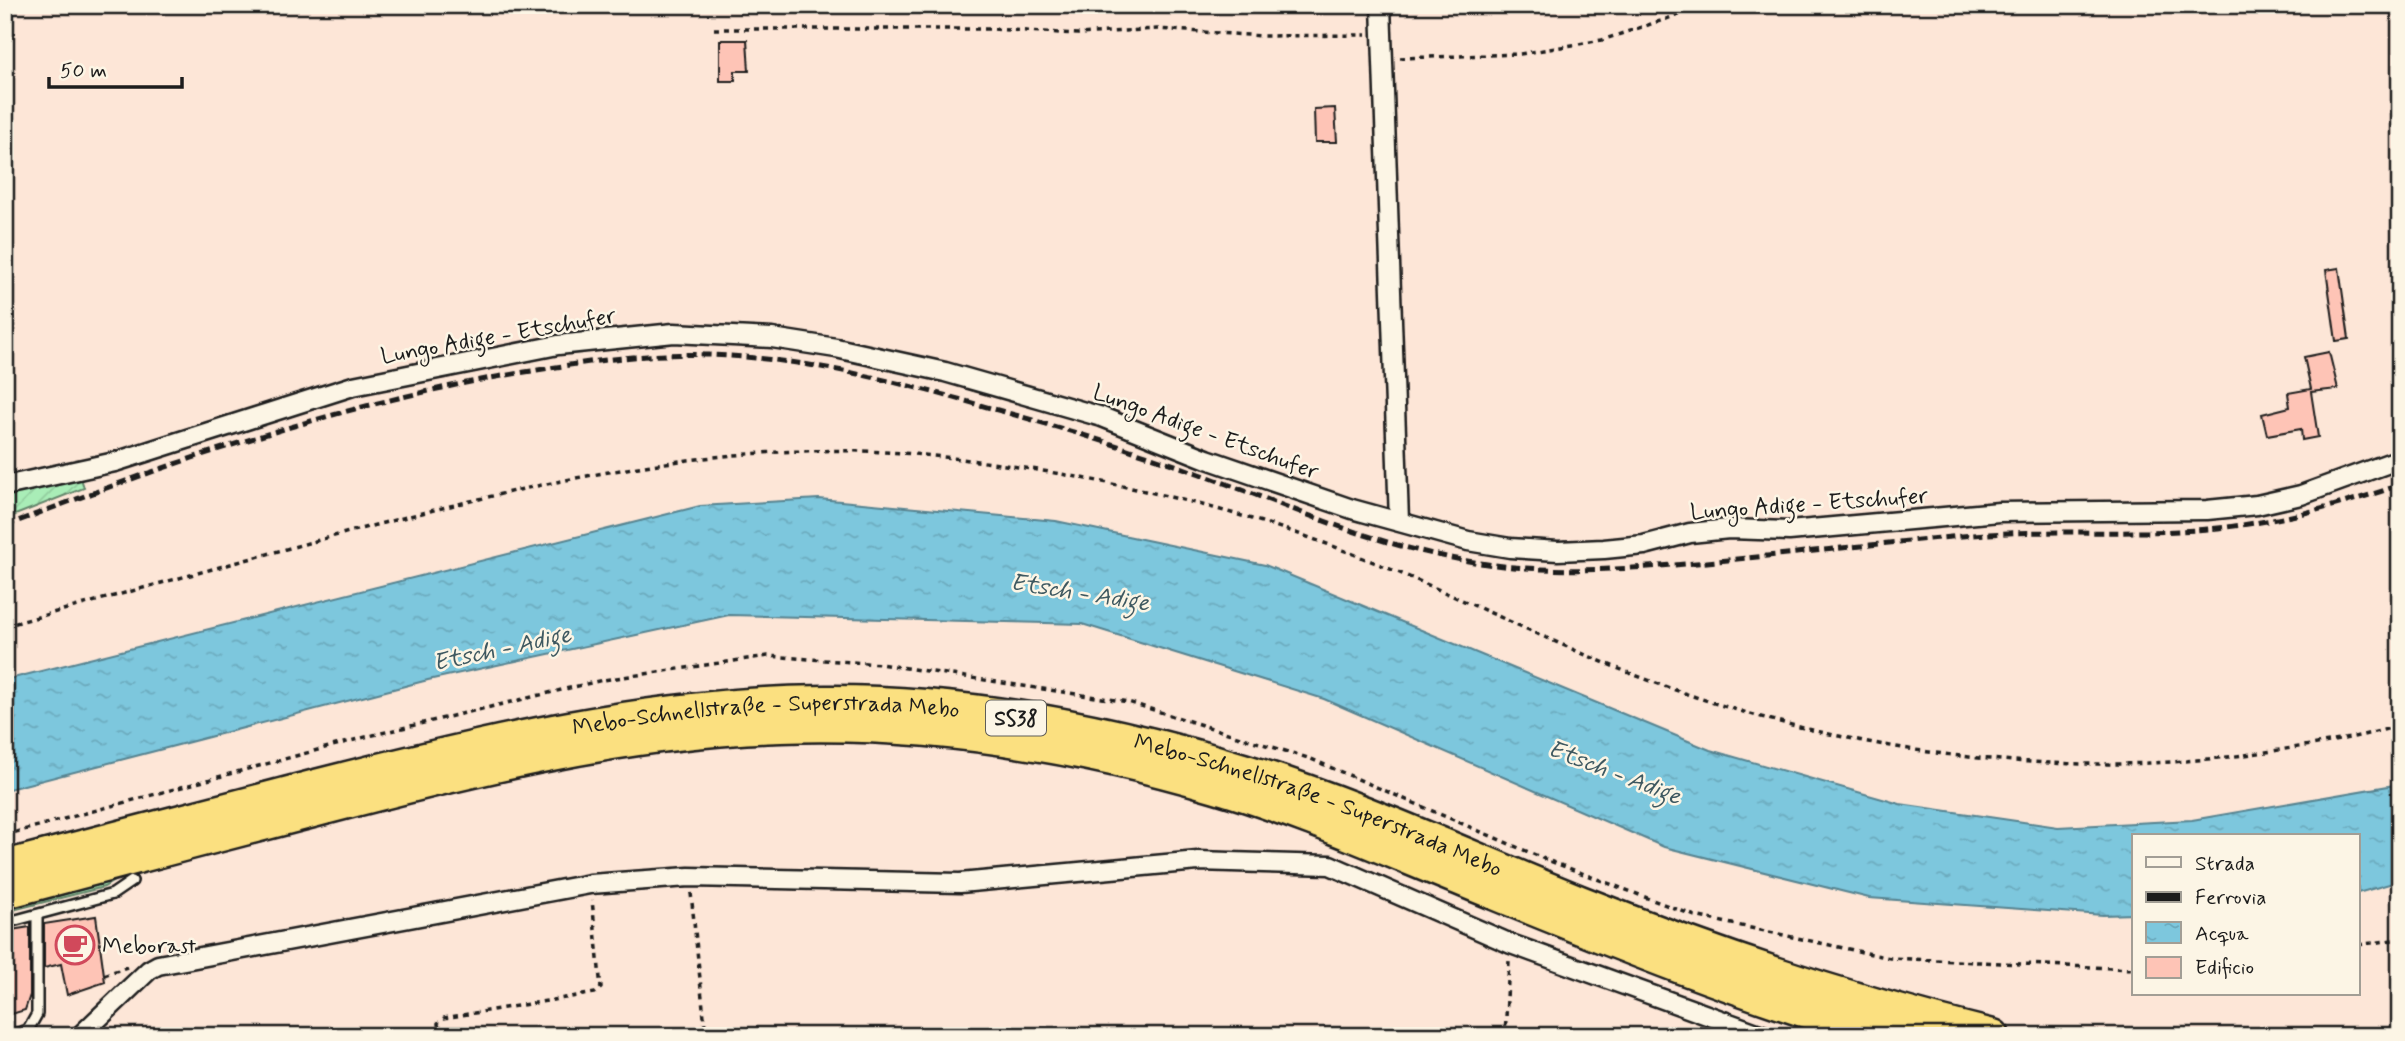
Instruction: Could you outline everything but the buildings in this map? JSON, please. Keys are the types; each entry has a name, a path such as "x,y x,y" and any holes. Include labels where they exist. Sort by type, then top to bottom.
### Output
{"highway":[{"name":"Mebo-Schnellstraße - Superstrada Mebo","path":"5,867 443,753 566,727 689,709 767,704 839,702 957,710 1110,734 1248,772 1357,811 1746,965 1881,1007 1993,1036"},
{"name":"Mebo-Schnellstraße - Superstrada Mebo","path":"5,891 391,790 598,745 695,732 781,726 881,727 1001,739 1129,764 1221,788 1382,847 1666,963 1821,1017 1887,1036"},
{"path":"132,881 167,864 342,819 391,790"}],"street":[{"path":"1381,5 1399,521"},
{"name":"Lungo Adige - Etschufer","path":"5,486 115,462 354,386 558,345 674,334 772,338 836,348 945,372 1102,417 1297,491 1468,541 1510,548 1558,551 1604,549 1644,545 1690,533 1729,529 1789,531 1999,512 2207,510 2257,505 2301,495 2400,459"},
{"path":"80,1036 149,970 158,965 590,884 689,877 960,883 1198,861 1330,865 1511,944 1765,1036"}],"lane":[{"path":"5,923 113,894 132,881"},
{"path":"9,1036 28,1030 37,1014 37,915"}],"path":[{"path":"1384,57 1411,59 1520,54 1602,40 1709,5"},
{"path":"714,29 992,29 1079,34 1157,29 1342,37 1382,33"},
{"path":"5,626 420,513 603,472 696,459 807,451 912,454 1030,470 1190,503 1288,531 1384,566 1626,672 1770,720 1884,746 1924,753 2046,763 2149,764 2234,757 2329,743 2400,725"},
{"path":"5,835 369,736 577,687 768,656 880,664 1128,702 1311,759 1547,860 1695,916 1890,958 2132,968"},
{"path":"689,877 705,1036"},
{"path":"439,1036 438,1023 443,1018 595,993 601,988 590,884"},
{"path":"2360,945 2400,939"},
{"path":"1505,1036 1511,944"}],"green space":[{"path":"81,478 84,488 5,519 5,492"},
{"path":"132,870 104,887 5,912 5,903"}],"water":[{"name":"Etsch - Adige","path":"819,499 1056,521 1265,565 1710,750 1900,804 2058,827 2192,820 2400,784 2400,881 2360,892 2360,834 2132,834 2132,914 2103,915 1869,898 1664,847 1324,699 1082,624 729,615 428,680 5,790 5,680 700,506"}],"railway":[{"path":"5,526 132,479 261,436 392,400 525,372 640,356 687,354 778,360 910,386 1117,446 1403,547 1471,562 1544,569 1653,567 1973,535 2222,528 2299,514 2400,485"}],"place":[{"name":"Meborast","path":"75,945"}]}
